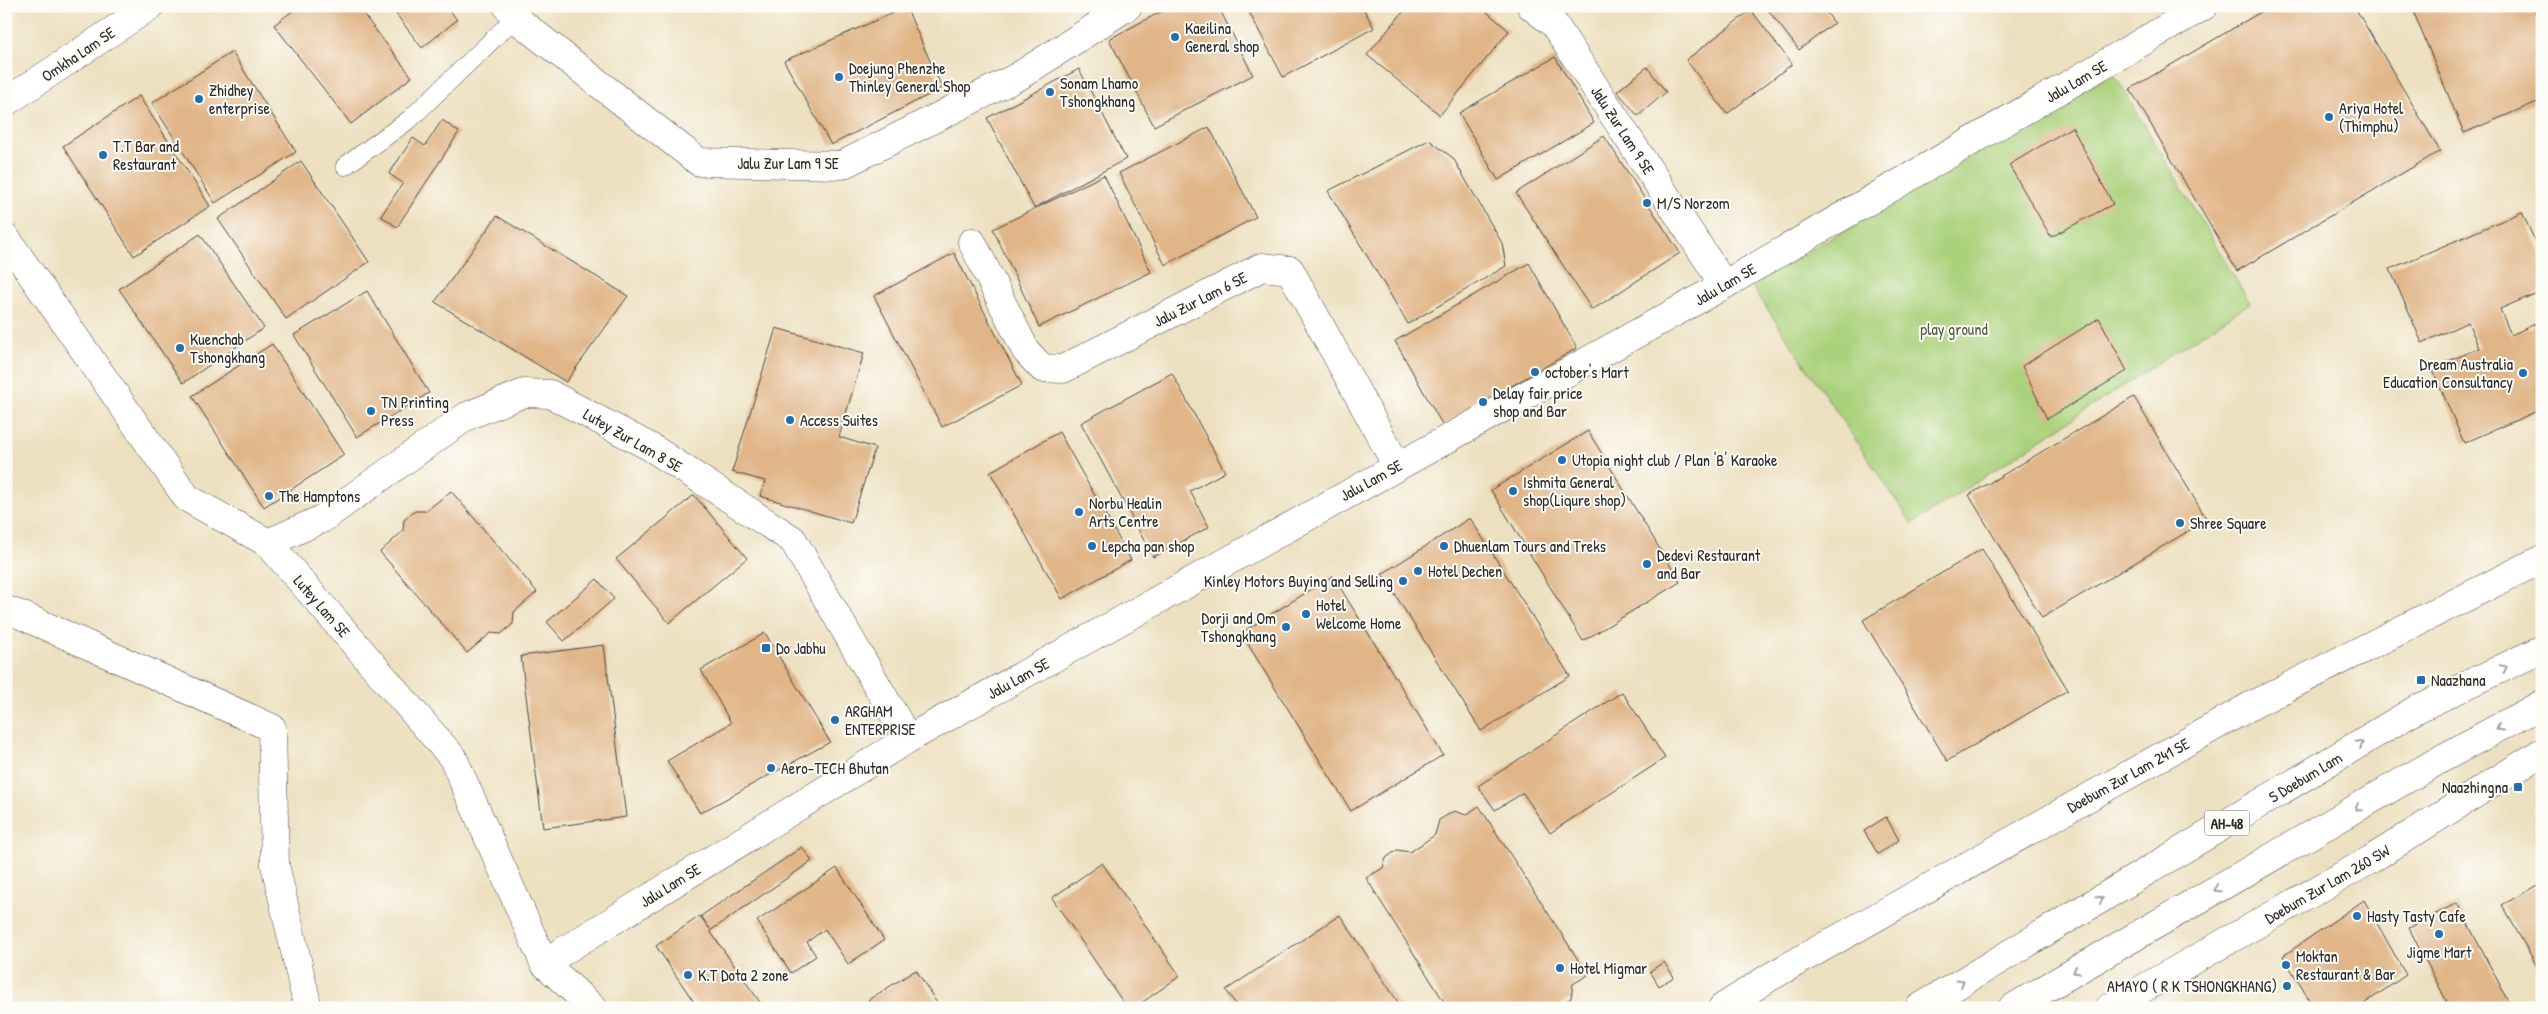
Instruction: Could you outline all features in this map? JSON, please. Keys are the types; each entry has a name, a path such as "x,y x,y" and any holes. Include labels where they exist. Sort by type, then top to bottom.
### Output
{"main road":[{"name":"Omkha Lam SE","path":"6,102 150,6"},
{"name":"Jalu Zur Lam 9 SE","path":"511,12 699,162 842,165 1019,76 1128,6"},
{"name":"Jalu Zur Lam 9 SE","path":"1531,6 1554,24 1724,285"},
{"name":"Jalu Lam SE","path":"544,963 908,739 1724,285 2204,6"},
{"name":"Lutey Lam SE","path":"6,238 187,498 268,544 453,758 544,963 593,1008"},
{"name":"Jalu Zur Lam 6 SE","path":"972,242 1026,351 1042,368 1063,369 1262,267 1290,270 1397,466"},
{"name":"Lutey Zur Lam 8 SE","path":"268,544 322,518 466,416 524,393 550,394 652,448 793,540 908,739"},
{"name":"Doebum Zur Lam 241 SE","path":"1722,1008 1779,972 2256,703 2542,559"},
{"path":"6,610 21,615 272,728 276,866 308,1008"},
{"name":"S Doebum Lam","path":"1919,1008 2417,710 2542,649"},
{"path":"2012,1008 2443,758 2542,704"},
{"name":"Doebum Zur Lam 260 SW","path":"2109,1008 2370,860 2542,752"}],"lane":[{"name":"Jalu Zur Lam 9 SE","path":"345,166 410,119 511,12"}],"green space":[{"name":"play ground","path":"2113,72 2250,303 1912,524 1751,285"}],"building":[{"path":"299,6 357,6 412,77 351,124 274,25"},
{"path":"390,6 447,6 457,20 422,48"},
{"path":"1172,6 1218,6 1253,75 1154,126 1109,39"},
{"path":"1246,6 1362,6 1374,28 1283,77"},
{"path":"1408,6 1480,6 1509,31 1440,115 1367,55"},
{"path":"1765,6 1822,6 1834,23 1799,50"},
{"path":"2271,6 2354,6 2440,151 2237,271 2130,89"},
{"path":"2411,6 2532,6 2542,29 2542,100 2464,133"},
{"path":"906,7 942,88 831,145 784,61"},
{"path":"1751,10 1792,64 1727,114 1686,60"},
{"path":"232,52 296,152 215,203 152,103"},
{"path":"1555,57 1594,123 1498,180 1459,113"},
{"path":"1647,67 1666,92 1638,116 1617,91"},
{"path":"1079,69 1126,159 1034,208 987,118"},
{"path":"139,96 210,206 134,256 63,146"},
{"path":"442,120 459,132 397,227 381,216 403,183 389,174 413,138 425,146"},
{"path":"1209,127 1256,217 1165,265 1119,173"},
{"path":"2072,127 2113,204 2051,237 2009,165"},
{"path":"1604,136 1680,253 1592,310 1516,193"},
{"path":"1429,140 1453,158 1502,243 1506,266 1408,324 1328,191"},
{"path":"301,161 369,262 286,319 218,219"},
{"path":"1104,175 1151,272 1039,327 993,229"},
{"path":"2522,212 2542,257 2542,291 2500,309 2511,335 2542,321 2542,409 2464,443 2432,368 2479,348 2468,322 2422,343 2390,269"},
{"path":"497,216 628,296 566,382 435,302"},
{"path":"200,234 264,328 183,383 119,289"},
{"path":"954,253 1022,385 942,427 874,296"},
{"path":"1529,263 1577,348 1443,426 1395,341"},
{"path":"367,291 429,393 357,437 294,335"},
{"path":"2099,318 2127,371 2047,419 2022,366"},
{"path":"776,328 864,353 839,437 875,448 851,523 760,496 765,481 732,472"},
{"path":"272,344 344,455 264,507 192,396"},
{"path":"1172,373 1225,472 1190,491 1209,527 1153,557 1081,423"},
{"path":"2134,397 2207,520 2042,618 1969,495"},
{"path":"1588,431 1680,582 1583,641 1491,490"},
{"path":"1059,432 1131,560 1062,599 990,472"},
{"path":"451,491 537,592 514,612 513,624 501,634 491,633 467,653 380,552 403,531 404,520 415,511 426,511"},
{"path":"694,495 747,558 669,623 616,559"},
{"path":"1470,518 1570,676 1481,731 1382,574"},
{"path":"1982,549 2068,690 1947,761 1863,620"},
{"path":"1333,576 1443,755 1351,811 1241,633"},
{"path":"597,579 614,599 564,641 547,622"},
{"path":"765,633 830,742 700,813 667,761 731,723 701,670"},
{"path":"604,645 626,817 543,828 521,656"},
{"path":"1622,692 1665,758 1550,833 1523,793 1495,810 1478,786"},
{"path":"1479,806 1588,975 1573,984 1571,998 1556,1008 1543,1005 1538,1008 1448,1008 1366,878 1383,868 1386,858 1397,850 1410,852 1435,835 1439,820 1454,811 1466,815"},
{"path":"1886,817 1899,840 1878,854 1864,831"},
{"path":"802,847 812,861 710,931 764,1008 698,1008 656,946 700,916 710,929 701,916"},
{"path":"1102,863 1180,976 1134,1008 1127,1008 1052,898"},
{"path":"837,868 884,940 848,964 825,929 807,942 816,956 791,973 757,921"},
{"path":"2542,883 2542,975 2502,905"},
{"path":"2364,900 2406,975 2358,1008 2314,1008 2283,956"},
{"path":"2457,903 2512,1008 2450,1008 2409,928"},
{"path":"1340,915 1402,1008 1238,1008 1226,990"},
{"path":"1664,962 1674,977 1659,986 1650,971"},
{"path":"916,970 940,1008 873,1008 868,1000"}],"place":[{"name":"Kaeilina General shop","path":"1175,37"},
{"name":"Doejung Phenzhe Thinley General Shop","path":"839,77"},
{"name":"Sonam Lhamo Tshongkhang","path":"1050,92"},
{"name":"Zhidhey enterprise","path":"199,99"},
{"name":"Ariya Hotel (Thimphu)","path":"2329,117"},
{"name":"T.T Bar and Restaurant","path":"103,155"},
{"name":"M/S Norzom","path":"1647,203"},
{"name":"Kuenchab Tshongkhang","path":"180,348"},
{"name":"october's Mart","path":"1535,372"},
{"name":"Dream Australia Education Consultancy","path":"2523,373"},
{"name":"Delay fair price shop and Bar","path":"1483,402"},
{"name":"TN Printing Press","path":"371,411"},
{"name":"Access Suites","path":"790,420"},
{"name":"Utopia night club / Plan 'B' Karaoke","path":"1562,460"},
{"name":"Ishmita General shop(Liqure shop)","path":"1513,491"},
{"name":"The Hamptons","path":"269,496"},
{"name":"Norbu Healin Arts Centre","path":"1079,512"},
{"name":"Shree Square","path":"2180,523"},
{"name":"Lepcha pan shop","path":"1092,546"},
{"name":"Dhuenlam Tours and Treks","path":"1444,546"},
{"name":"Dedevi Restaurant and Bar","path":"1647,564"},
{"name":"Hotel Dechen","path":"1418,571"},
{"name":"Kinley Motors Buying and Selling","path":"1403,581"},
{"name":"Hotel Welcome Home","path":"1306,614"},
{"name":"Dorji and Om Tshongkhang","path":"1286,627"},
{"name":"Do Jabhu","path":"766,648"},
{"name":"Naazhana","path":"2421,680"},
{"name":"ARGHAM ENTERPRISE","path":"835,720"},
{"name":"Aero-TECH Bhutan","path":"771,768"},
{"name":"Naazhingna","path":"2518,787"},
{"name":"Hasty Tasty Cafe","path":"2357,916"},
{"name":"Jigme Mart","path":"2439,934"},
{"name":"Moktan Restaurant & Bar","path":"2286,965"},
{"name":"Hotel Migmar","path":"1560,968"},
{"name":"K.T Dota 2 zone","path":"688,975"},
{"name":"AMAYO ( R K TSHONGKHANG)","path":"2287,986"}]}
